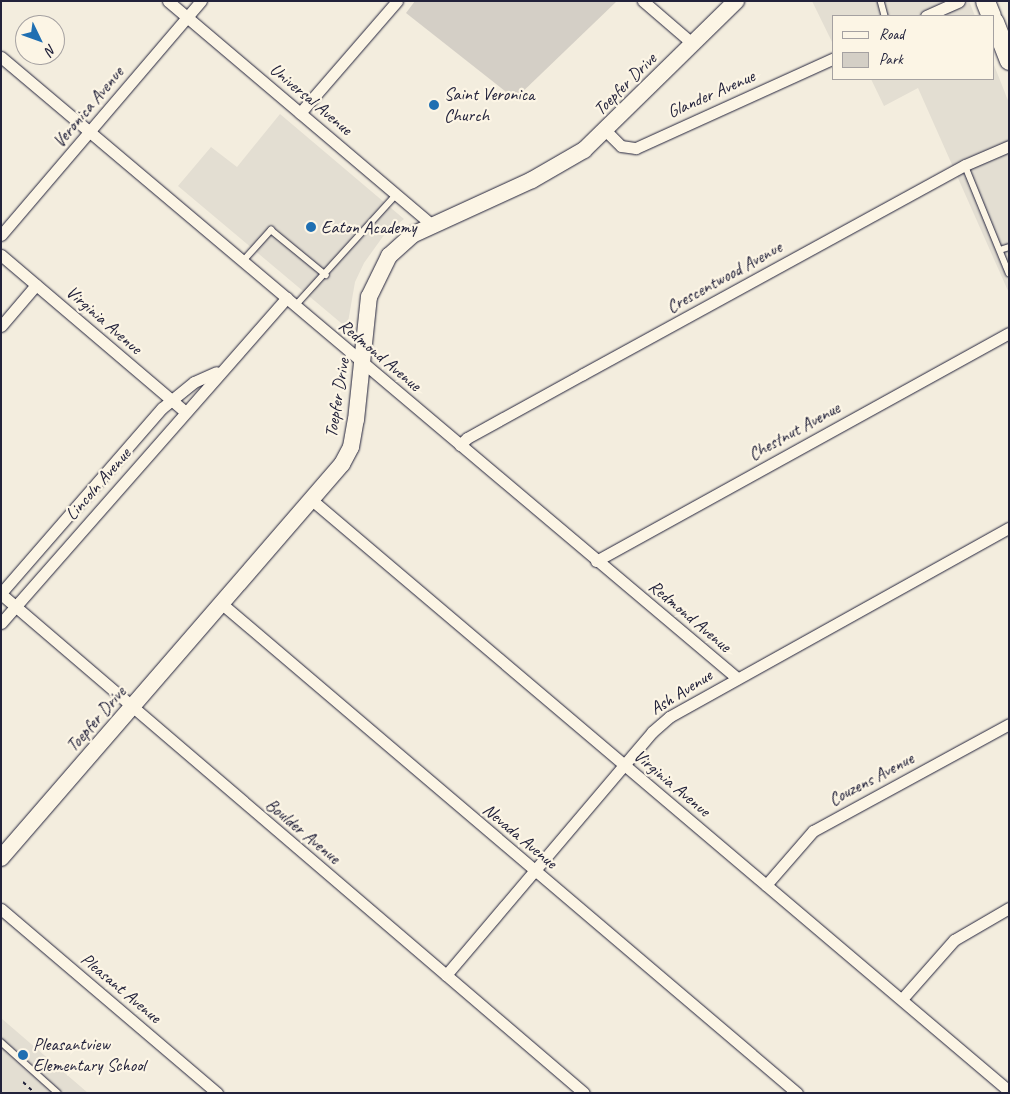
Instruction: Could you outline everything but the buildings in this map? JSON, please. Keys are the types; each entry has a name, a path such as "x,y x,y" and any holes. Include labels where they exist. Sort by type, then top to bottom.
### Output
{"main road":[{"path":"985,1 991,15"},
{"path":"995,25 1009,60"}],"street":[{"name":"Universal Avenue","path":"168,1 431,224"},
{"name":"Veronica Avenue","path":"1,236 201,1"},
{"path":"300,113 397,1"},
{"path":"642,1 692,44"},
{"name":"Toepfer Drive","path":"1,858 339,469 350,447 364,366 365,323 375,279 400,244 431,224 559,167 606,131 736,1"},
{"path":"928,15 959,1"},
{"name":"Redmond Avenue","path":"1,57 243,261 364,366 737,678"},
{"name":"Glander Avenue","path":"606,131 621,146 636,148 832,59"},
{"name":"Crescentwood Avenue","path":"460,445 470,436 965,165 1009,146"},
{"name":"Virginia Avenue","path":"1,255 184,412"},
{"path":"1,326 36,285"},
{"name":"Lincoln Avenue","path":"1,623 222,368 291,302"},
{"name":"Chestnut Avenue","path":"596,561 1009,334"},
{"name":"Lincoln Avenue","path":"1,593 171,400 194,382 222,368"},
{"name":"Virginia Avenue","path":"313,501 1009,1091"},
{"name":"Ash Avenue","path":"446,975 652,732 670,717 1009,528"},
{"name":"Boulder Avenue","path":"1,593 132,708 584,1093"},
{"name":"Nevada Avenue","path":"222,604 797,1093"},
{"name":"Couzens Avenue","path":"766,886 813,831 1009,724"},
{"path":"902,999 954,940 1009,908"},
{"name":"Pleasant Avenue","path":"1,909 217,1093"}],"lane":[{"path":"881,1 885,15"},
{"path":"965,165 1009,273"},
{"path":"291,302 326,275 397,195"},
{"path":"243,261 271,230 326,275"},
{"path":"1000,250 1009,247"},
{"path":"1,1042 57,1093"}],"path":[{"path":"23,1082 35,1093"}],"shaded area":[{"path":"812,1 969,1 975,15 832,15 832,42"},
{"path":"995,68 1009,103 1009,293 918,88 884,106 871,80 995,80"},
{"name":"Eaton Academy","path":"280,114 404,219 384,235 364,263 355,282 347,328 178,186 211,147 237,167"},
{"name":"Pleasantview Elementary School","path":"1,1018 88,1093 1,1093"}],"green space":[{"path":"415,1 617,1 515,99 406,13"}],"place":[{"name":"Saint Veronica Church","path":"434,105"},
{"name":"Eaton Academy","path":"311,227"},
{"name":"Pleasantview Elementary School","path":"23,1055"}]}
